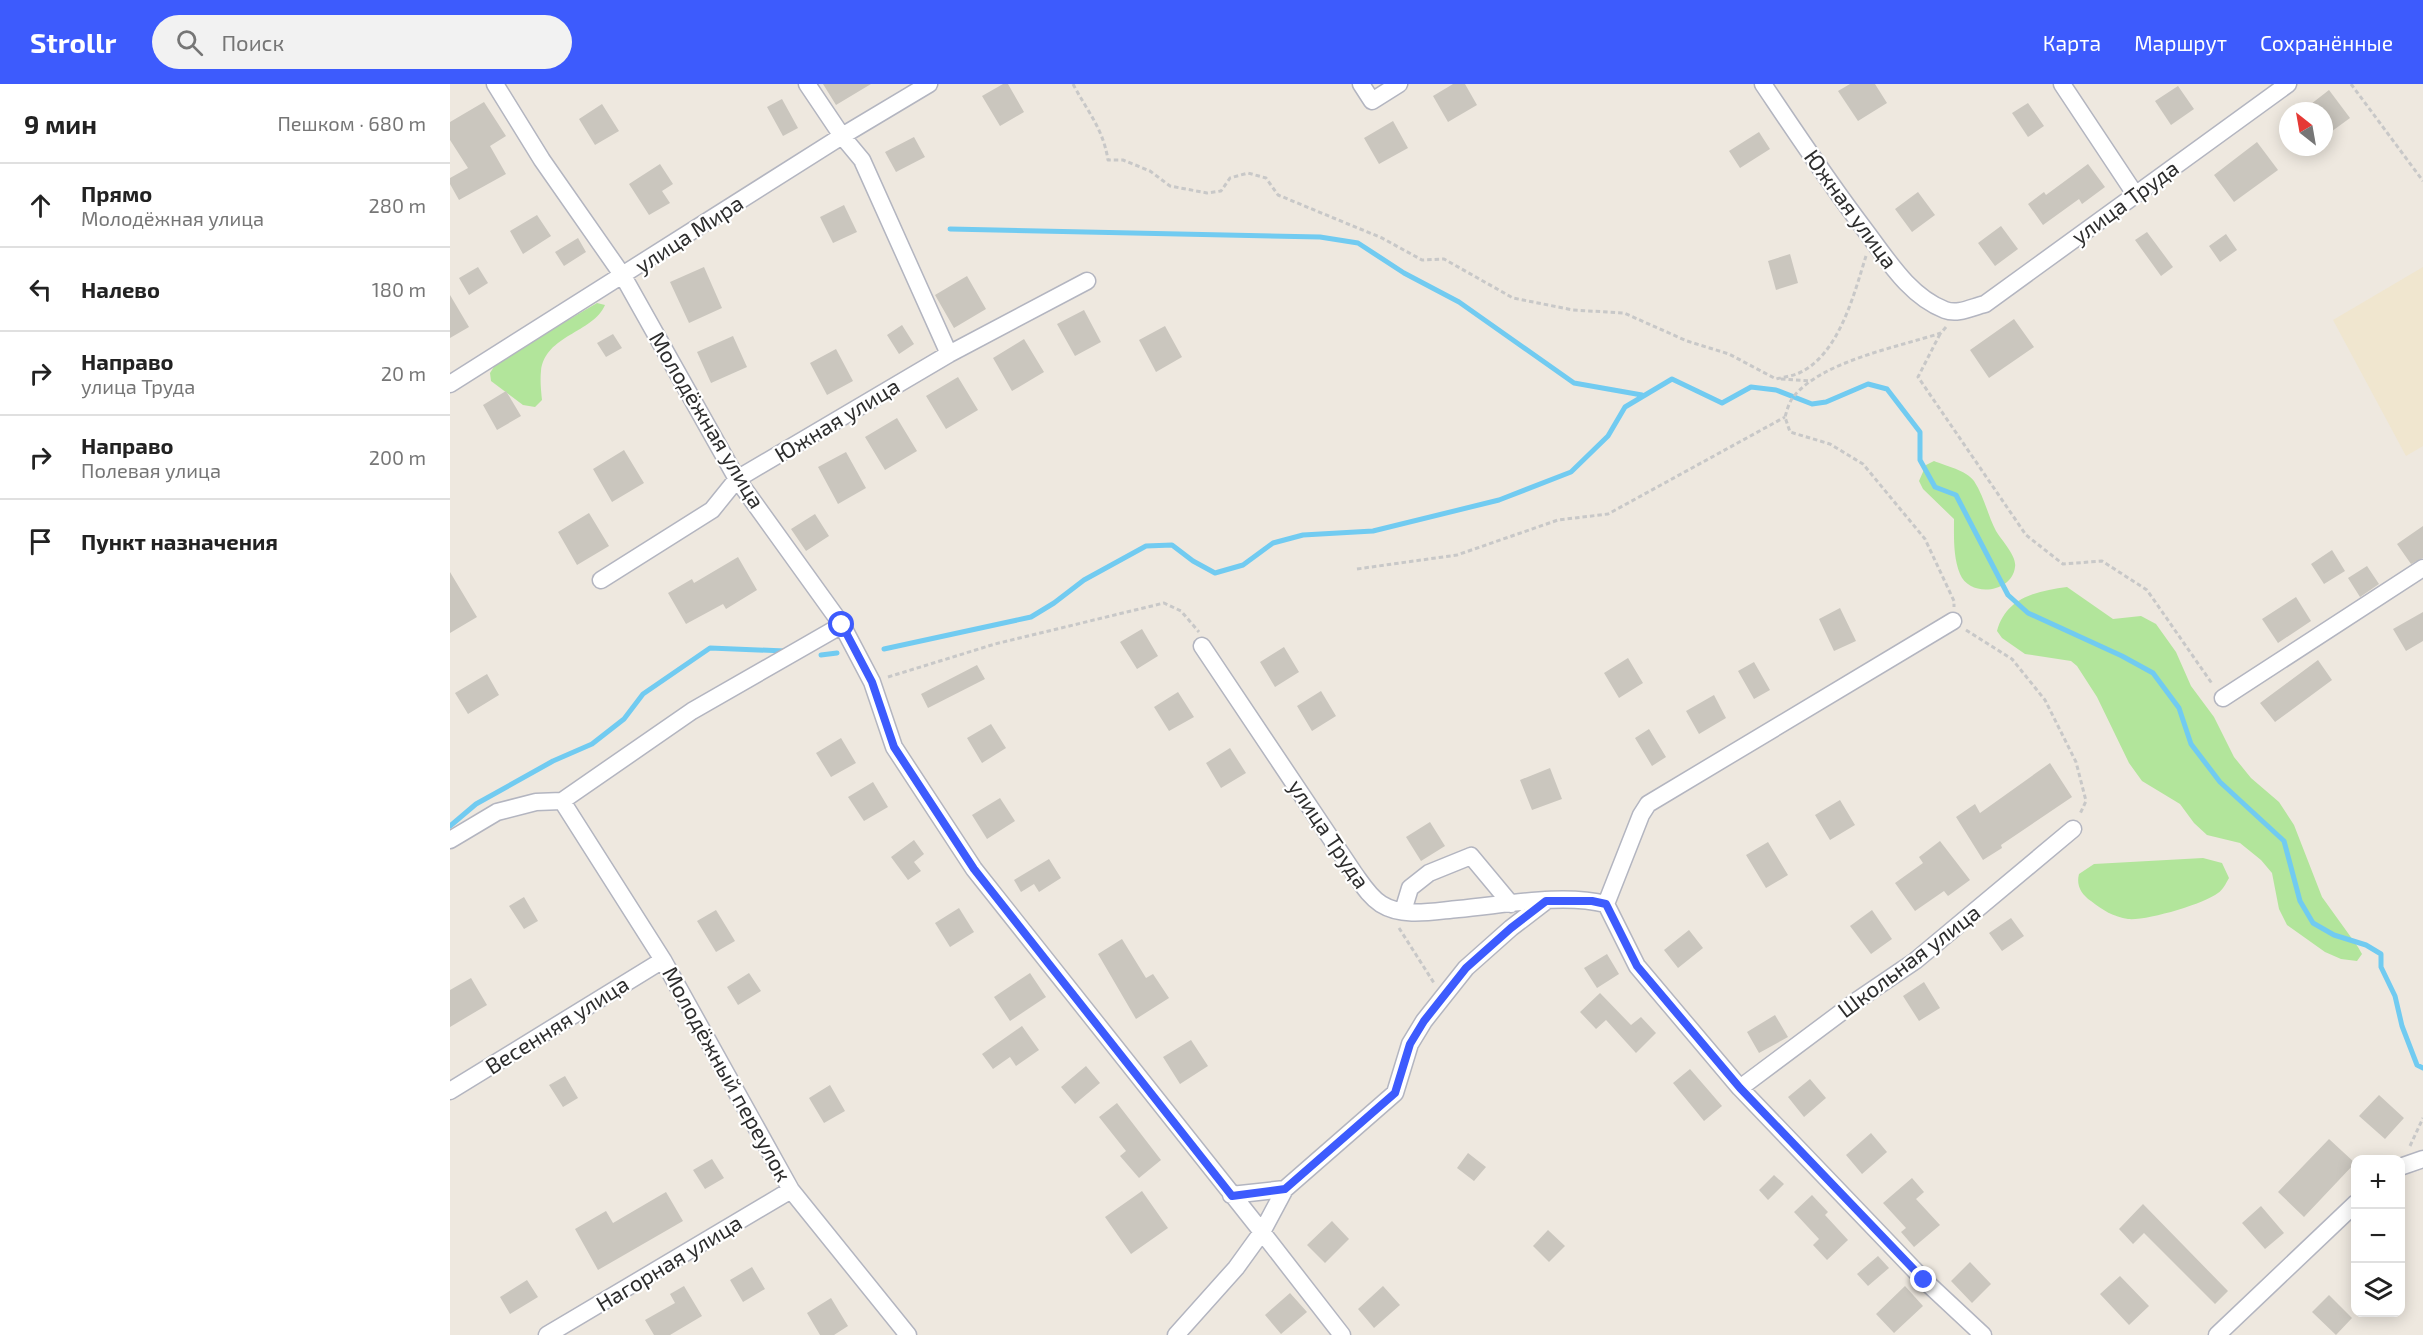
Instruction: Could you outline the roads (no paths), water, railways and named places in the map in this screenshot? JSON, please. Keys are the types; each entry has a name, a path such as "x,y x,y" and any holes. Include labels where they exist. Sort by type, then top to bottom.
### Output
{"street":[{"name":"Молодёжная улица","path":"495,84 542,160 623,276 737,479 842,625 872,682 894,747 974,869 1342,1335"},
{"path":"807,84 861,160 950,354"},
{"name":"улица Мира","path":"450,384 842,136 929,84"},
{"path":"1361,84 1372,101 1399,84"},
{"name":"Южная улица","path":"1763,84 1834,189 1901,278 1924,298 1946,310 1958,312"},
{"path":"2062,84 2135,194"},
{"name":"улица Труда","path":"1958,312 1985,304 2288,84"},
{"name":"Южная улица","path":"601,580 712,510 737,479 950,354 1087,281"},
{"path":"2223,698 2423,568"},
{"path":"1953,621 1648,804 1599,902 1637,966 1740,1088 1924,1280 1983,1335"},
{"path":"450,840 497,812 537,802 562,801 692,711 842,625"},
{"name":"улица Труда","path":"1201,639 1354,873 1369,893 1384,905 1410,913 1546,901 1599,902"},
{"name":"Молодёжный переулок","path":"562,801 663,960 792,1190 908,1335"},
{"name":"Школьная улица","path":"1740,1088 1859,999 1915,961 2073,829"},
{"path":"1403,911 1410,888 1430,873 1471,856 1511,904"},
{"path":"1176,1335 1236,1268 1262,1232 1285,1189 1395,1093 1410,1044 1424,1021 1466,968 1546,901"},
{"name":"Весенняя улица","path":"450,1091 663,960"},
{"path":"2405,1166 2423,1159"},
{"path":"1232,1196 1285,1189"},
{"name":"Нагорная улица","path":"548,1335 792,1190"},
{"path":"2217,1335 2351,1207"}],"waterway":[{"path":"950,229 1320,237 1358,243 1404,273 1459,302 1574,383 1642,395"},
{"path":"884,649 1031,617 1084,580 1146,546 1172,545 1193,561 1215,573 1243,565 1273,543 1303,535 1373,531 1499,500 1571,472 1608,436 1625,407 1672,379 1722,403 1751,387 1776,390 1812,404 1826,402 1868,384 1887,389 1920,432 1920,460 1935,487 1956,495 2008,595 2028,613 2122,656 2153,673 2179,708 2191,744 2220,782 2284,841 2300,901 2313,923 2334,935 2366,945 2381,954 2381,967 2395,996 2402,1026 2417,1065 2423,1068"},
{"path":"450,826 476,804 553,761 592,744 624,719 643,694 710,648 785,651"},
{"path":"821,655 837,653"}]}
